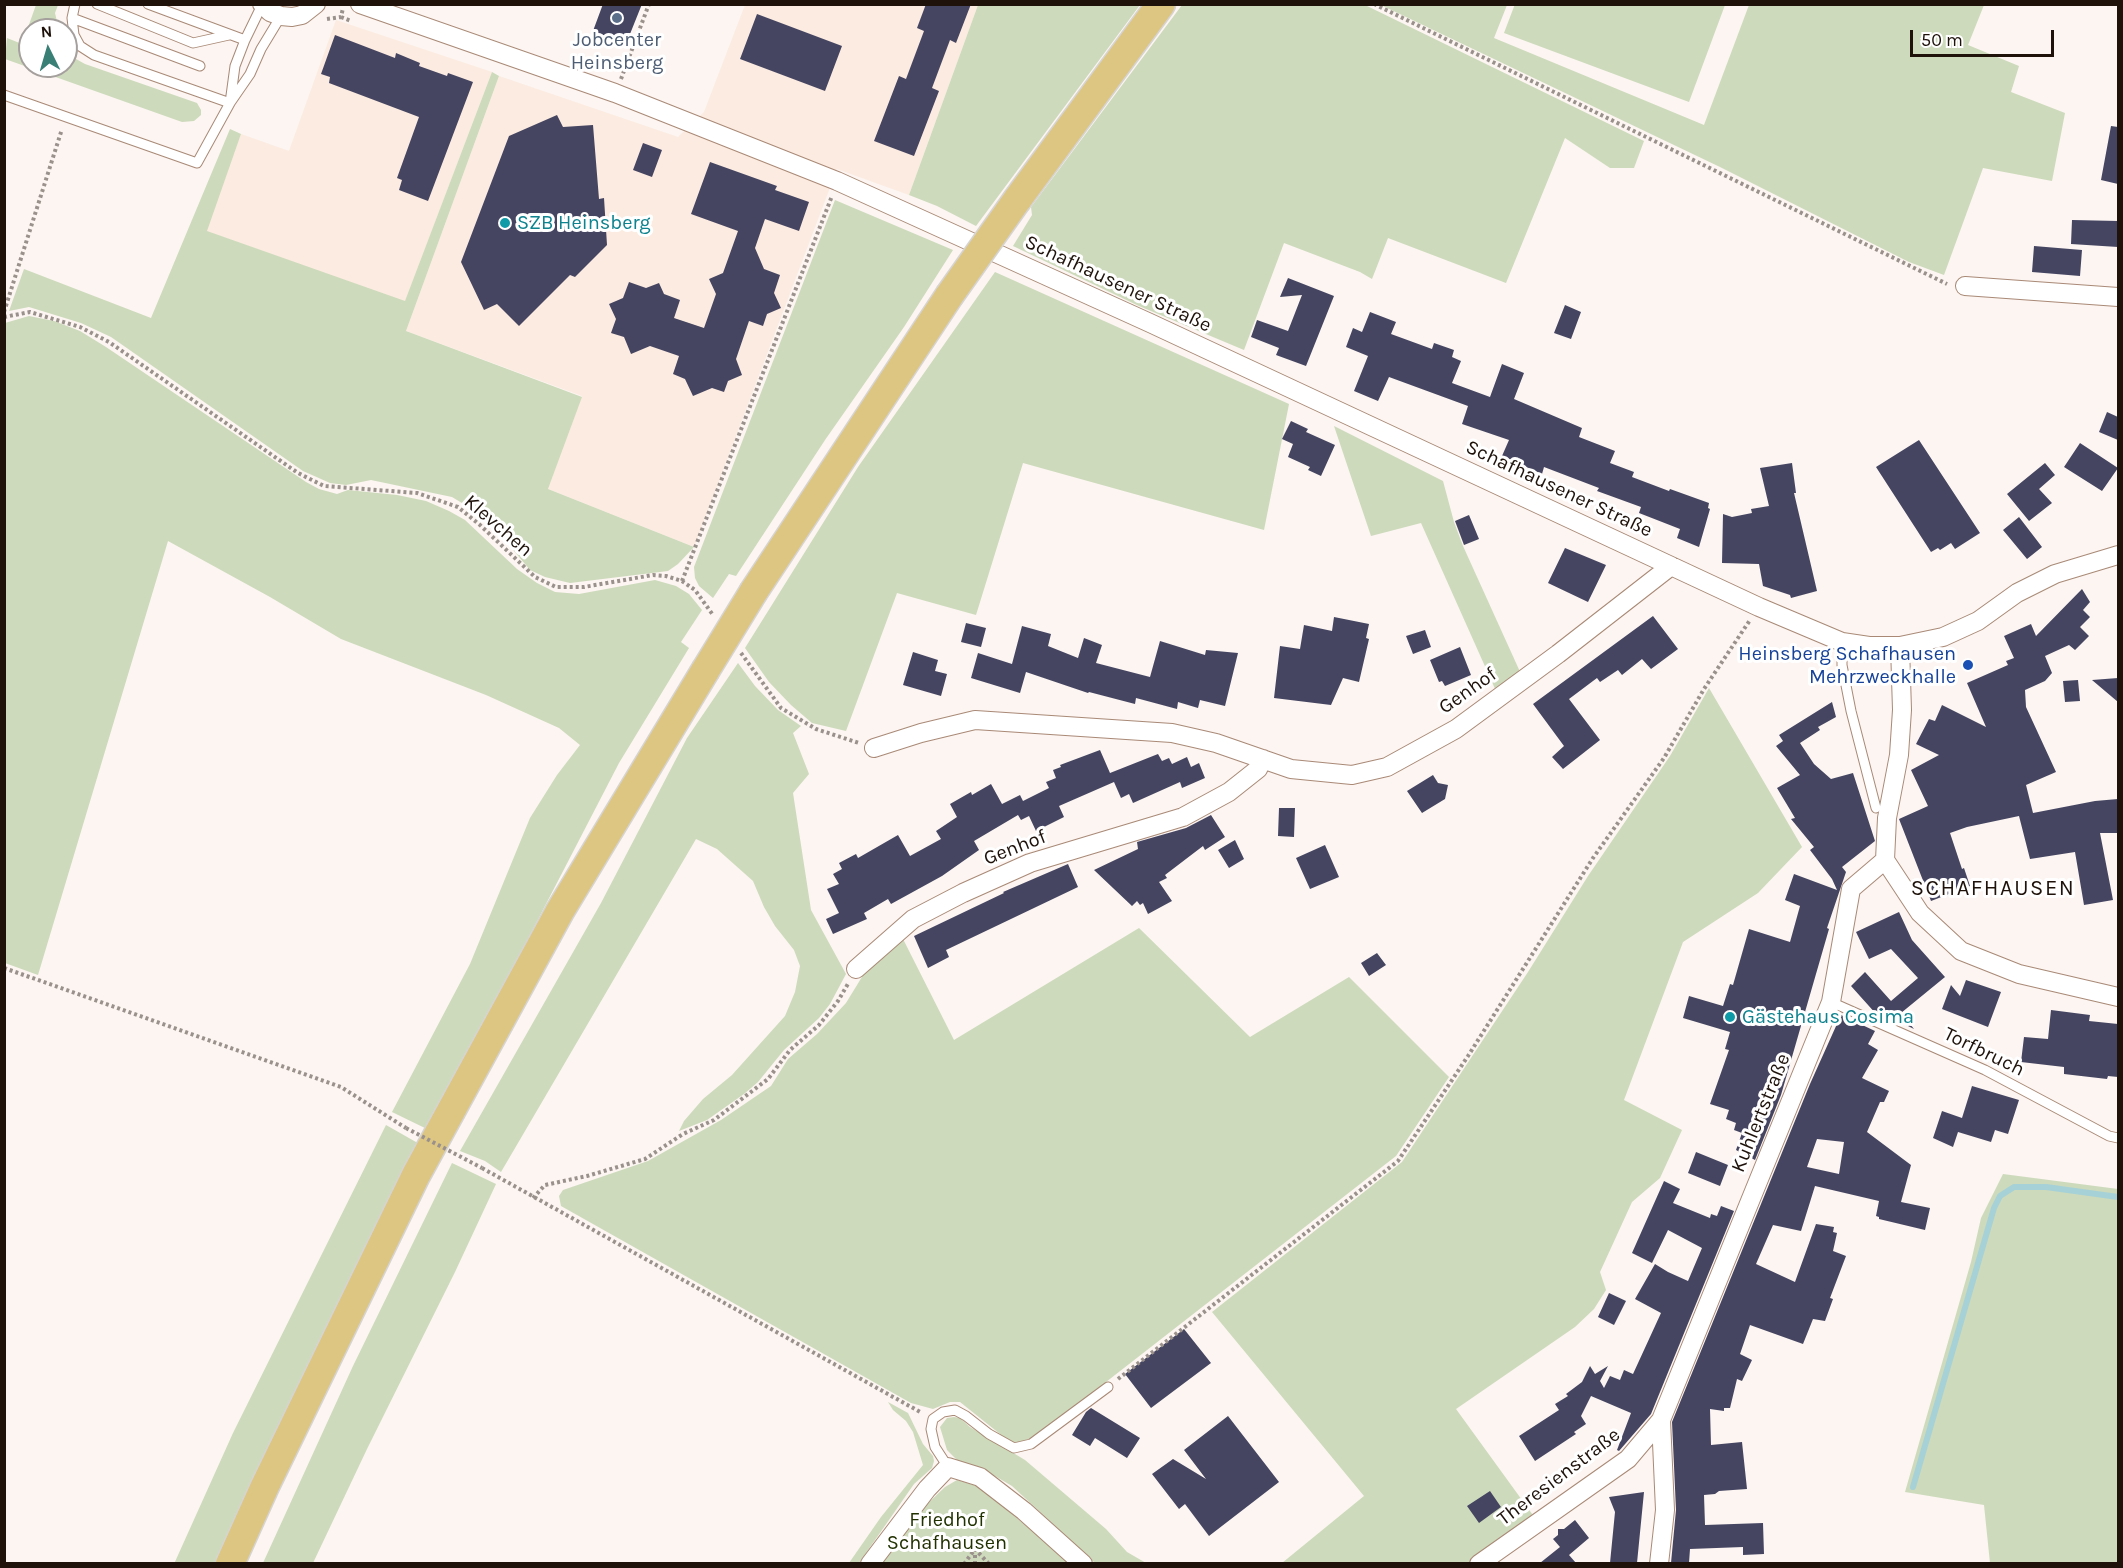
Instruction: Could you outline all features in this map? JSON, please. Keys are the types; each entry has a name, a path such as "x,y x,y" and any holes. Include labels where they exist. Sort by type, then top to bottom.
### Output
{"main road":[{"path":"230,1563 416,1175 560,910 754,591 949,296 1161,4"}],"street":[{"path":"262,5 270,12 292,17 302,15 316,4"},
{"name":"Schafhausener Straße","path":"360,4 615,93 837,181 1150,323 1759,607 1842,642 1869,646 1900,646 1943,638 1978,621 2017,593 2055,574 2118,555"},
{"path":"1965,286 2118,297"},
{"name":"Genhof","path":"874,748 921,733 975,720 1172,733 1216,743 1291,770 1352,775 1387,767 1456,729 1558,654 1671,566"},
{"path":"1900,646 1902,710 1887,818 1884,860 1920,914 1961,951 2019,974 2118,997"},
{"name":"Genhof","path":"856,969 913,919 953,898 1030,863 1183,817 1229,792 1258,769 1263,759"},
{"name":"Kuhlertstraße","path":"1659,1563 1665,1510 1661,1420 1831,1002 1851,890 1884,860"},
{"name":"Theresienstraße","path":"1479,1563 1628,1459 1661,1420"},
{"path":"870,1563 927,1489 948,1467 980,1477 1024,1511 1083,1563"}],"lane":[{"path":"72,18 75,4"},
{"path":"97,4 193,43 229,35"},
{"path":"148,4 244,40"},
{"path":"230,102 235,66 244,40 262,5"},
{"path":"4,95 197,163 230,102 250,74 261,49 281,16"},
{"path":"78,20 200,66"},
{"path":"78,42 94,55 230,102"},
{"path":"1842,642 1842,665 1851,711 1876,808"},
{"name":"Torfbruch","path":"1831,1002 1985,1070 2109,1136 2118,1138"},
{"path":"948,1467 935,1447 931,1429 933,1419 943,1412 955,1410 1014,1448 1031,1444 1108,1387"}],"path":[{"path":"615,93 649,4"},
{"path":"1374,4 1943,283 1965,286"},
{"path":"4,312 66,117"},
{"path":"714,617 695,591 682,581 837,181"},
{"name":"Klevchen","path":"4,317 30,312 80,327 109,342 298,473 324,486 417,493 458,507 535,577 556,587 584,587 652,575 682,581"},
{"path":"1108,1387 1398,1161 1468,1056 1593,858 1664,758 1704,689 1759,607"},
{"path":"740,653 781,708 816,729 874,748"},
{"path":"4,968 341,1088 406,1128 933,1419"},
{"path":"533,1198 545,1185 587,1176 645,1159 683,1134 714,1119 746,1097 768,1079 790,1050 819,1024 838,1001 856,969"},
{"path":"964,1563 975,1549"},
{"path":"975,1549 975,1563"},
{"path":"975,1549 990,1563"}],"shaded area":[{"path":"745,5 978,5 909,195 837,169 694,547 548,489 582,396 406,331 499,76 678,137 704,112"},
{"path":"336,20 492,72 405,302 206,231 241,134 289,151"}],"green space":[{"path":"1515,4 1725,5 1689,102 1504,33"},
{"path":"36,5 58,5 55,13 56,18 31,18"},
{"path":"978,5 1140,5 976,226 909,195"},
{"path":"1182,5 1365,5 1644,141 1634,168 1610,168 1565,138 1506,283 1388,238 1372,279 1360,272 1284,243 1244,350 1139,306 1013,246 1032,215 1031,207"},
{"path":"1381,5 1507,5 1494,38 1704,125 1749,5 1984,5 1968,45 2019,66 2011,92 2065,113 2052,181 1983,168 1944,275 1909,262 1720,167"},
{"path":"7,38 18,42 18,64 5,59"},
{"path":"78,60 197,103 201,115 194,121 182,122 58,78 78,78"},
{"path":"492,72 499,76 406,331 582,397 548,489 694,547 668,571 570,583 545,577 530,570 493,526 452,497 371,480 346,485 330,483 303,471 111,337 81,323 29,307 9,311 24,269 151,318 230,129 241,134 207,231 405,301"},
{"path":"835,200 953,250 904,327 825,440 736,576 729,574 713,598 699,586 695,578 694,567"},
{"path":"995,272 1289,404 1264,530 1023,463 976,615 897,593 846,731 812,723 769,682 745,648 858,467"},
{"path":"29,316 54,321 80,331 319,489 337,494 348,490 397,495 426,501 449,511 465,520 517,569 555,592 579,594 655,580 676,586 689,594 702,610 681,642 689,648 619,763 429,1130 392,1112 470,964 530,818 557,775 580,745 559,728 486,695 341,639 168,541 38,975 5,963 5,323"},
{"path":"1334,426 1443,481 1463,546 1521,674 1496,691 1421,523 1371,536"},
{"path":"738,663 755,686 778,710 801,726 793,733 809,774 793,793 811,910 846,974 830,1004 819,1018 784,1050 758,1082 744,1094 707,1120 679,1131 684,1121 703,1099 732,1075 785,1016 795,992 800,966 794,950 775,926 764,907 753,881 717,849 696,839 501,1172 485,1161 460,1151 601,903 687,738"},
{"path":"1709,688 1802,847 1758,893 1683,942 1624,1100 1682,1130 1660,1178 1632,1202 1600,1272 1606,1290 1594,1309 1575,1327 1456,1409 1535,1518 1472,1563 1282,1563 1364,1496 1212,1312 1402,1162 1528,972 1588,876 1670,756"},
{"path":"1139,928 1250,1037 1349,977 1449,1077 1396,1156 1038,1435 1021,1442 1013,1442 960,1402 950,1402 933,1409 911,1403 561,1206 559,1196 563,1190 648,1161 721,1120 771,1086 788,1059 817,1034 846,1003 865,972 902,937 954,1040"},
{"path":"386,1125 423,1146 224,1563 174,1564 233,1433"},
{"path":"452,1163 496,1184 455,1272 313,1563 263,1563 353,1366"},
{"path":"2003,1174 2118,1189 2118,1563 1990,1563 1984,1505 1905,1492 1971,1262 1981,1218"},
{"path":"888,1402 908,1413 934,1461 932,1468 914,1484 859,1563 849,1563 881,1517 923,1465 913,1432"},
{"path":"947,1418 960,1418 970,1427 1025,1460 1106,1529 1127,1552 1146,1563 1095,1563 1012,1486 983,1469 957,1460 947,1450 940,1427"},
{"name":"Friedhof Schafhausen","path":"957,1480 980,1487 1070,1563 882,1564 923,1508 945,1487"}],"building":[{"name":"Jobcenter Heinsberg","path":"603,4 642,4 626,44 593,31"},
{"path":"926,4 971,4 956,43 950,40 932,88 939,91 914,156 874,141 899,76 906,79 924,31 917,28"},
{"path":"757,14 842,46 825,91 740,59"},
{"path":"335,35 395,58 396,53 420,63 419,66 447,76 448,73 473,82 428,201 399,190 402,180 397,178 419,117 329,83 330,77 321,74"},
{"name":"SZB Heinsberg","path":"557,115 563,127 593,125 599,199 604,198 607,245 575,277 570,275 519,326 497,304 484,310 461,262 509,136"},
{"path":"2111,126 2118,127 2118,184 2101,180"},
{"path":"643,143 662,150 652,177 633,170"},
{"path":"710,162 777,186 775,190 809,202 799,231 765,219 755,248 764,269 780,275 774,293 781,308 767,314 763,326 749,321 736,359 742,375 728,381 724,392 712,388 693,396 685,379 673,374 679,356 650,346 631,354 624,337 611,333 616,319 609,304 623,298 629,282 646,288 659,283 664,294 680,300 674,318 704,328 716,294 709,279 723,273 738,231 691,214"},
{"path":"2072,220 2118,221 2118,247 2071,244"},
{"path":"2034,246 2082,250 2080,276 2032,272"},
{"path":"1288,278 1334,296 1306,366 1276,355 1279,348 1251,337 1257,320 1288,331 1302,295 1280,297"},
{"path":"1565,305 1581,312 1571,339 1554,333"},
{"path":"1370,312 1396,322 1391,334 1432,349 1434,343 1454,350 1452,357 1461,361 1452,383 1490,397 1502,364 1524,373 1514,399 1582,428 1579,437 1615,451 1610,463 1634,472 1632,477 1709,503 1708,508 1710,509 1699,547 1677,538 1680,529 1639,513 1641,507 1597,491 1599,488 1544,467 1542,474 1502,456 1509,440 1462,424 1468,406 1389,377 1378,401 1354,391 1368,356 1346,347 1353,328 1362,332"},
{"path":"2107,412 2118,417 2118,440 2099,432"},
{"path":"1291,421 1308,429 1306,432 1335,445 1321,476 1308,470 1310,467 1288,457 1293,444 1282,439"},
{"path":"1919,440 1980,533 1955,549 1951,543 1940,550 1938,548 1931,552 1876,467"},
{"path":"2080,443 2118,468 2102,491 2064,467"},
{"path":"1792,463 1796,493 1794,493 1817,591 1791,598 1790,595 1763,586 1759,564 1722,563 1723,514 1732,517 1752,513 1751,509 1769,506 1760,468"},
{"path":"2045,463 2055,475 2039,489 2052,503 2029,521 2007,494"},
{"path":"1469,515 1479,539 1464,545 1455,521"},
{"path":"2019,517 2042,547 2027,559 2003,530"},
{"path":"1565,548 1606,565 1588,602 1548,583"},
{"path":"2082,589 2090,602 2083,610 2090,617 2080,627 2089,636 2075,650 2069,645 2045,656 2052,673 2045,681 2025,690 2026,707 2056,772 2026,785 2033,813 2118,799 2118,833 2100,833 2113,900 2084,905 2075,852 2030,859 2019,816 1950,833 1970,886 1931,901 1899,819 1928,806 1911,770 1939,755 1916,744 1929,719 1935,721 1942,705 1986,727 1967,683 2008,665 2006,661 2014,658 2004,636 2031,624 2036,636"},
{"path":"1653,616 1678,649 1651,669 1642,659 1622,675 1618,670 1600,682 1597,678 1569,699 1600,740 1563,769 1552,757 1564,746 1533,704"},
{"path":"1334,617 1369,624 1366,638 1369,639 1359,682 1343,678 1331,705 1274,698 1280,646 1300,649 1304,625 1332,631"},
{"path":"966,623 986,628 981,647 961,642"},
{"path":"1022,626 1051,634 1048,646 1078,658 1084,638 1102,645 1096,663 1150,677 1160,641 1205,655 1206,650 1238,653 1225,706 1200,700 1198,708 1178,702 1177,709 1136,698 1135,704 1088,693 1026,672 1020,693 971,678 978,653 1012,664"},
{"path":"1425,630 1431,647 1413,654 1406,636"},
{"path":"1460,647 1471,675 1445,686 1442,681 1439,682 1430,660"},
{"path":"913,652 938,660 935,671 947,674 941,696 903,685"},
{"path":"2118,678 2118,702 2092,680"},
{"path":"2078,680 2080,701 2065,702 2063,681"},
{"path":"1832,702 1836,717 1818,727 1820,730 1800,743 1814,764 1831,779 1853,773 1875,841 1842,867 1846,872 1827,928 1829,929 1781,1095 1755,1160 1736,1150 1742,1133 1734,1130 1736,1123 1726,1119 1729,1110 1710,1104 1729,1050 1725,1049 1730,1032 1683,1018 1689,996 1723,1006 1730,984 1733,985 1749,929 1790,942 1800,906 1785,900 1794,874 1837,890 1832,879 1810,850 1814,847 1791,819 1795,818 1777,788 1800,775 1776,746 1783,741 1779,735"},
{"path":"1100,750 1110,773 1158,754 1162,761 1169,758 1172,764 1187,757 1191,767 1199,763 1205,778 1182,788 1180,782 1133,803 1129,794 1121,798 1114,782 1059,806 1064,817 1036,831 1029,816 1021,820 1018,815 974,841 979,850 942,876 891,904 888,899 864,913 867,919 833,934 826,919 839,913 827,889 839,884 833,874 842,869 839,863 856,854 858,858 898,835 910,856 941,839 936,831 957,817 950,804 971,792 972,795 991,784 1002,804 1020,795 1023,801 1049,788 1046,782 1056,778 1053,770 1061,767 1060,765"},
{"path":"1433,775 1438,783 1448,785 1445,799 1422,813 1407,791"},
{"path":"1279,808 1295,808 1294,837 1278,836"},
{"path":"1211,815 1225,837 1205,850 1203,846 1165,875 1167,878 1159,882 1172,901 1148,914 1143,903 1140,905 1137,901 1132,906 1094,870 1138,849 1137,842 1186,828"},
{"path":"1235,840 1244,859 1229,868 1218,850"},
{"path":"1325,845 1339,877 1310,889 1296,858"},
{"path":"1068,864 1078,887 946,950 949,957 928,968 914,936 1003,892"},
{"path":"1899,912 1912,940 1945,977 1901,1013 1914,1029 1884,1014 1882,1017 1877,1015 1851,986 1865,972 1891,1001 1918,978 1891,949 1869,959 1856,932"},
{"path":"1377,953 1386,965 1369,976 1361,963"},
{"path":"1966,980 2001,992 1988,1027 1942,1009 1951,985 1960,996"},
{"path":"2051,1010 2090,1015 2089,1021 2118,1024 2118,1077 2108,1076 2107,1079 2064,1074 2064,1067 2021,1062 2024,1037 2048,1039"},
{"path":"1841,1015 1875,1031 1868,1044 1878,1050 1862,1078 1889,1091 1884,1102 1880,1102 1867,1132 1911,1165 1901,1202 1930,1208 1925,1230 1879,1219 1876,1216 1879,1201 1815,1186 1801,1231 1773,1225 1756,1264 1795,1282 1816,1224 1834,1227 1833,1232 1837,1233 1833,1251 1846,1256 1830,1298 1833,1299 1825,1321 1813,1319 1803,1344 1750,1325 1740,1354 1752,1360 1742,1381 1737,1379 1730,1408 1724,1408 1724,1411 1710,1409 1711,1445 1742,1442 1747,1489 1719,1491 1715,1494 1704,1495 1705,1525 1763,1523 1764,1554 1743,1555 1743,1547 1690,1549 1689,1563 1671,1563 1676,1510 1672,1422 1810,1084","holes":["1817,1139 1844,1142 1839,1174 1807,1167"]},
{"path":"1972,1086 2019,1100 2008,1134 1995,1130 1991,1142 1958,1132 1953,1147 1933,1138 1942,1111 1962,1118"},
{"path":"1696,1152 1728,1165 1720,1186 1688,1173"},
{"path":"1664,1181 1680,1189 1673,1203 1710,1218 1711,1214 1717,1216 1721,1206 1734,1211 1651,1414 1619,1451 1617,1450 1631,1413 1591,1396 1581,1416 1586,1424 1574,1432 1576,1434 1535,1461 1519,1436 1559,1410 1555,1404 1568,1396 1566,1394 1582,1382 1590,1366 1595,1374 1608,1366 1600,1381 1604,1388 1610,1376 1620,1380 1624,1370 1633,1374 1661,1313 1635,1299 1655,1264 1688,1281 1702,1248 1668,1230 1652,1263 1632,1253"},
{"path":"1609,1293 1626,1301 1614,1325 1598,1317"},
{"path":"1184,1329 1211,1363 1151,1408 1125,1374"},
{"path":"1091,1408 1140,1438 1127,1458 1095,1438 1090,1446 1072,1435"},
{"path":"1228,1416 1279,1482 1209,1536 1185,1504 1179,1509 1152,1474 1173,1459 1206,1479 1184,1450"},
{"path":"1490,1491 1501,1507 1479,1523 1467,1506"},
{"path":"1644,1492 1637,1563 1610,1563 1615,1512 1609,1497"},
{"path":"1575,1520 1589,1538 1569,1555 1576,1563 1540,1563 1560,1547 1553,1539 1558,1535 1558,1529 1564,1529"}],"waterway":[{"path":"1913,1487 1994,1208 2000,1196 2014,1187 2046,1187 2118,1197"}],"place":[{"name":"Jobcenter Heinsberg","path":"617,18"},
{"name":"SZB Heinsberg","path":"505,223"},
{"name":"Heinsberg Schafhausen Mehrzweckhalle","path":"1968,665"},
{"name":"Gästehaus Cosima","path":"1730,1017"}],"district":[{"name":"SCHAFHAUSEN","path":"1993,889"}]}
